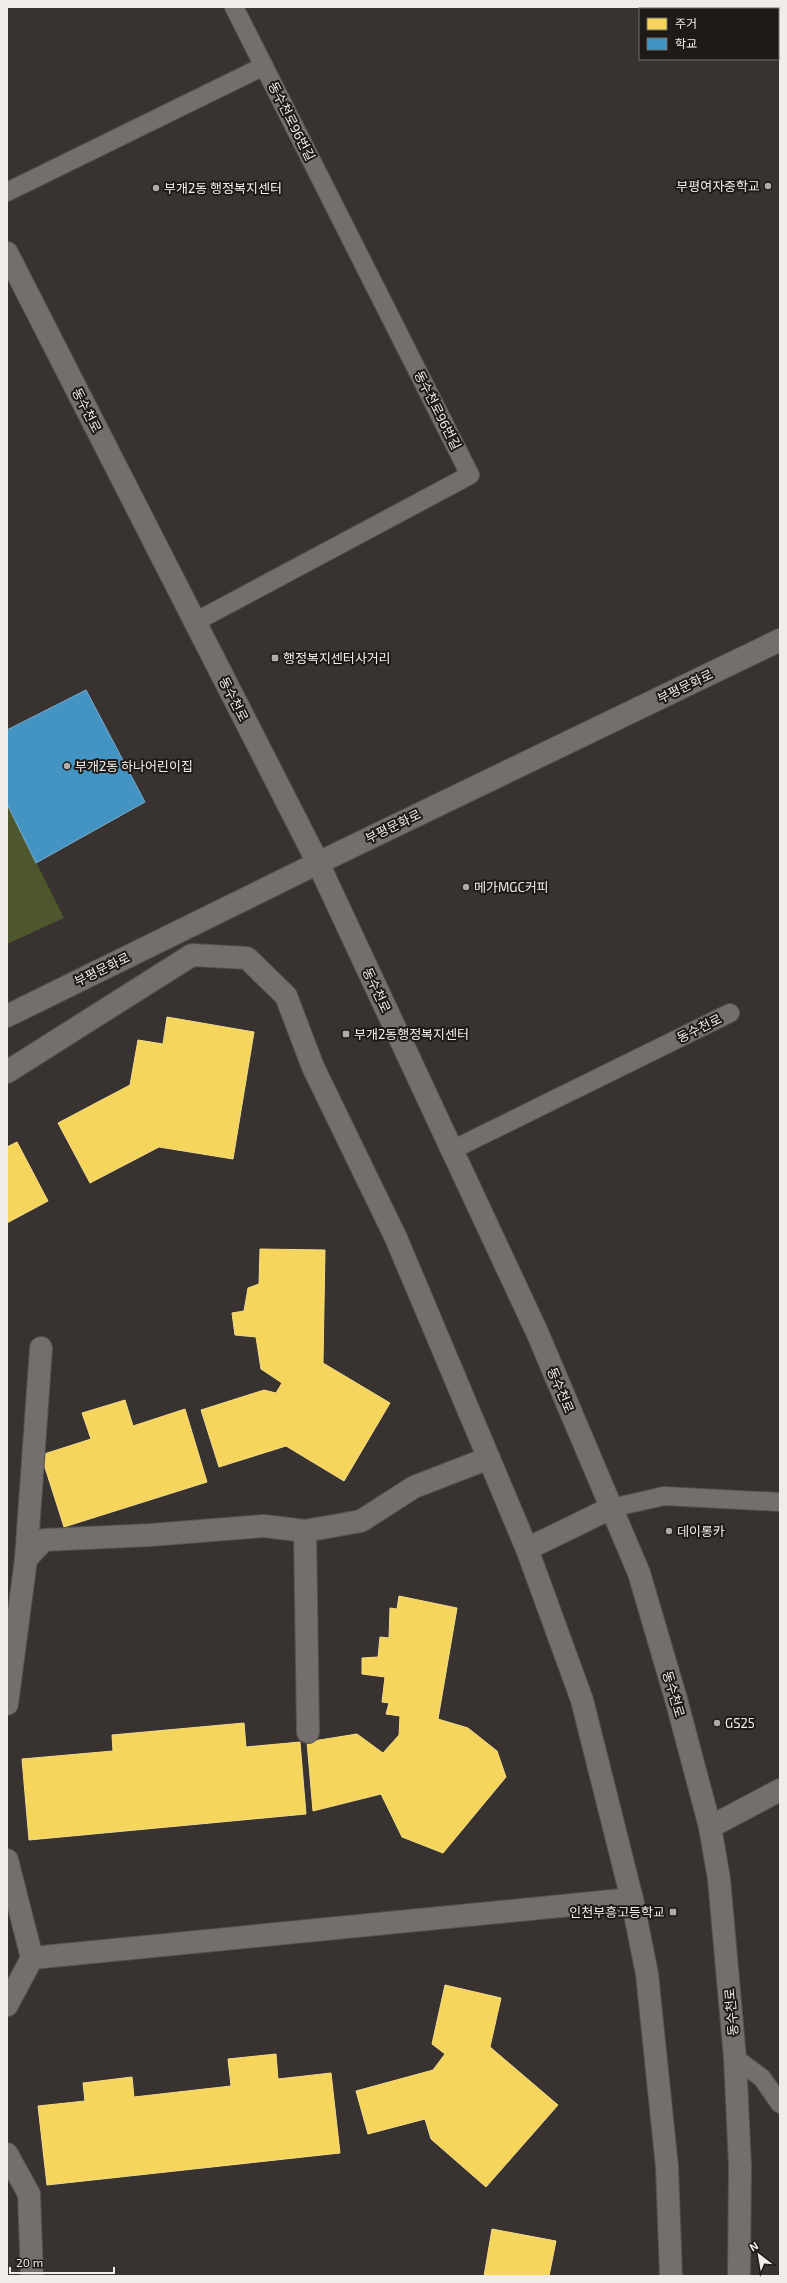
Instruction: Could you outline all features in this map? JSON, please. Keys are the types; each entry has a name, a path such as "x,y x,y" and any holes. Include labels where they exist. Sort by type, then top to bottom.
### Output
{"street":[{"name":"동수천로","path":"10,264 318,863 536,1332 639,1573 676,1699 710,1827 719,1879 735,2058 740,2166 739,2276"},
{"name":"부평문화로","path":"7,1016 318,863 780,640"},
{"path":"7,1072 192,955 247,958 286,996 313,1067 396,1238 489,1458 527,1549 582,1700 632,1899 647,1974 667,2167 670,2276"},
{"path":"7,1704 26,1560 41,1348"},
{"path":"26,1560 44,1540 152,1535 264,1526 305,1531 362,1520 414,1487 489,1458"},
{"path":"527,1549 611,1508"},
{"path":"305,1531 308,1732"},
{"path":"710,1827 780,1790"},
{"path":"7,1860 32,1958 7,2006"},
{"path":"32,1958 632,1899"},
{"path":"7,2154 29,2194 32,2276"}],"lane":[{"name":"동수천로96번길","path":"195,622 470,475 234,7"},
{"name":"동수천로96번길","path":"7,192 264,66"},
{"name":"동수천로","path":"452,1150 730,1013"},
{"path":"611,1508 664,1496 780,1502"},
{"path":"735,2058 762,2078 780,2104"}],"green space":[{"path":"7,804 64,918 7,944"}],"building: 주거":[{"path":"167,1017 254,1032 233,1159 159,1147 90,1183 58,1123 130,1085 138,1040 163,1044"},
{"path":"17,1142 48,1201 7,1223 7,1147"},
{"path":"260,1249 325,1250 323,1363 390,1403 344,1481 286,1446 219,1467 201,1410 264,1390 276,1393 282,1383 261,1369 256,1337 235,1335 232,1313 244,1311 248,1288 259,1284"},
{"path":"125,1400 133,1426 185,1409 207,1482 64,1527 41,1455 91,1439 82,1413"},
{"path":"399,1596 457,1608 438,1719 468,1728 497,1751 506,1777 443,1853 402,1837 381,1794 313,1811 307,1742 357,1734 383,1753 399,1735 400,1716 386,1714 389,1703 382,1702 385,1677 362,1674 362,1658 378,1657 380,1637 389,1638 390,1608 397,1609"},
{"path":"244,1723 246,1747 300,1742 306,1814 29,1840 22,1759 113,1751 112,1735"},
{"path":"445,1985 501,1998 490,2047 558,2105 486,2187 431,2139 425,2119 368,2134 356,2091 433,2070 445,2054 432,2044"},
{"path":"276,2054 278,2079 331,2073 340,2153 47,2185 38,2106 85,2101 83,2083 132,2077 134,2097 231,2086 228,2059"},
{"path":"492,2229 556,2241 549,2276 484,2276"}],"building: 학교":[{"name":"부개2동 하나어린이집","path":"86,690 145,802 36,863 7,804 7,730"}],"place":[{"name":"부평여자중학교","path":"768,186"},
{"name":"부개2동 행정복지센터","path":"156,188"},
{"name":"행정복지센터사거리","path":"275,658"},
{"name":"부개2동 하나어린이집","path":"67,766"},
{"name":"메가MGC커피","path":"466,887"},
{"name":"부개2동행정복지센터","path":"346,1034"},
{"name":"데이롱카","path":"669,1531"},
{"name":"GS25","path":"717,1723"},
{"name":"인천부흥고등학교","path":"673,1912"}]}
